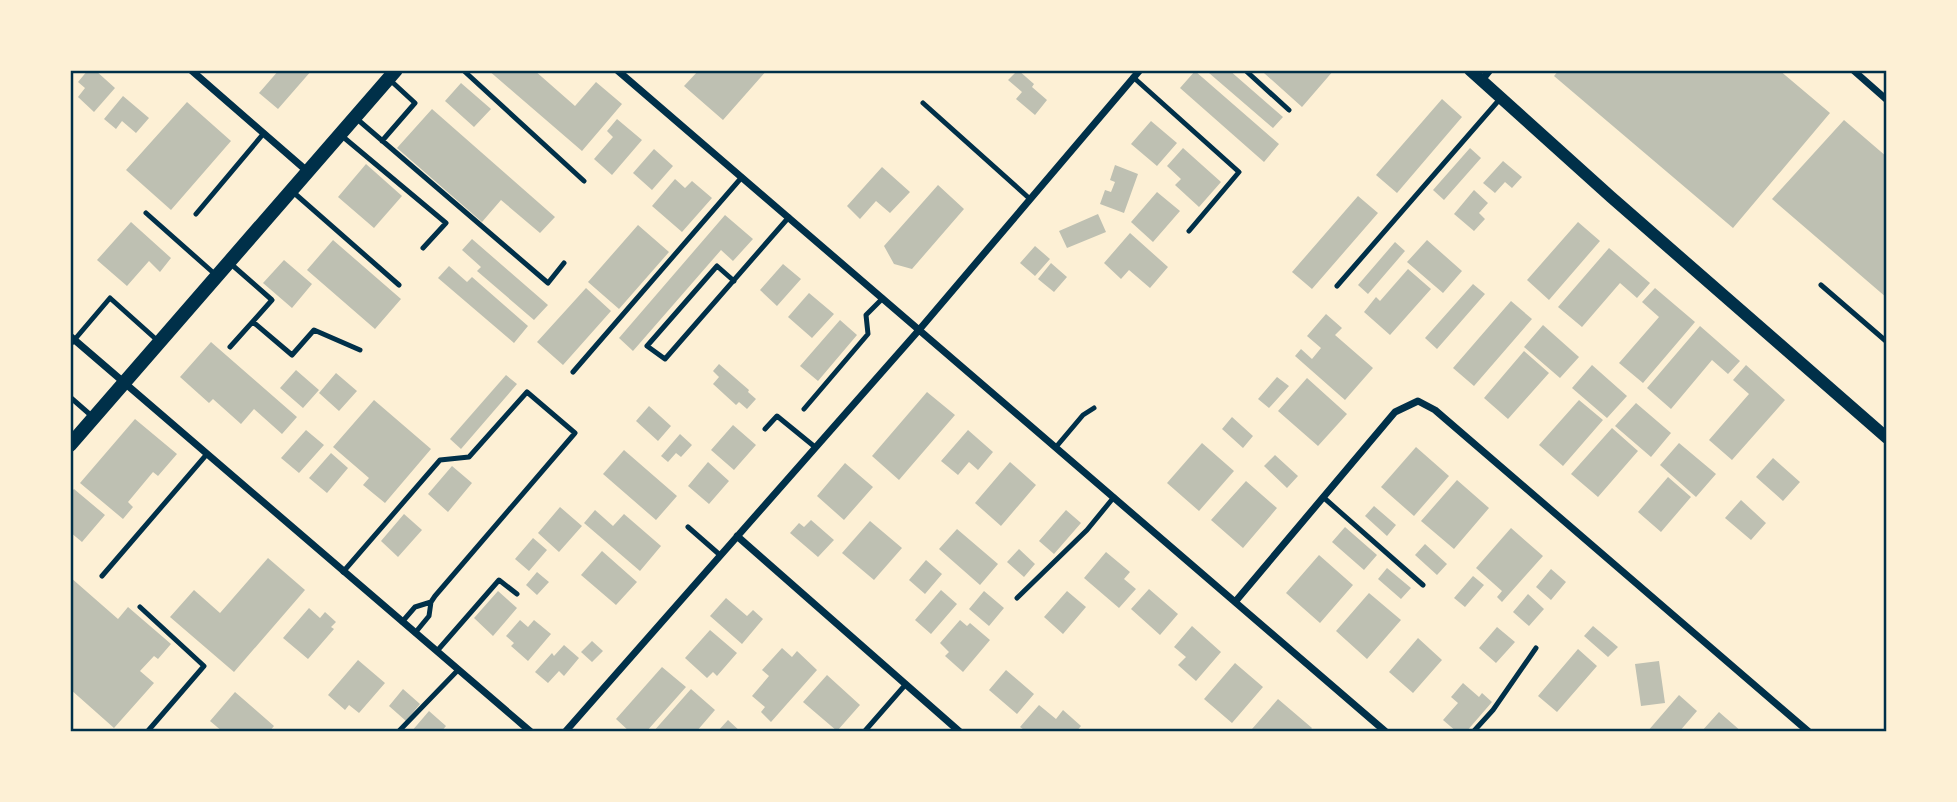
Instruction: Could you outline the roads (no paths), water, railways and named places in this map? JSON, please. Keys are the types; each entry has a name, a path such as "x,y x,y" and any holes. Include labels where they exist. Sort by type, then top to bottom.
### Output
{"main road":[{"path":"70,445 392,74"}],"street":[{"path":"191,70 307,171"},
{"path":"617,70 1386,732"},
{"path":"565,732 919,330 1139,70"},
{"path":"1470,70 1486,75 1502,97 1611,197 1887,438"},
{"path":"1853,70 1887,100"},
{"path":"71,340 531,732"},
{"path":"1235,601 1395,412 1418,401 1435,410 1809,732"},
{"path":"737,536 960,732"}],"lane":[{"path":"463,70 584,181"},
{"path":"1245,70 1289,110"},
{"path":"382,141 415,103 392,74"},
{"path":"1133,78 1239,172 1189,231"},
{"path":"1337,286 1502,97"},
{"path":"923,103 1030,199"},
{"path":"355,117 548,283 564,263"},
{"path":"196,214 264,133"},
{"path":"340,134 446,223 422,248"},
{"path":"573,372 742,177"},
{"path":"291,190 399,285"},
{"path":"146,213 217,276"},
{"path":"734,281 717,266 647,345 665,359 734,281 789,217"},
{"path":"229,262 272,300 230,347"},
{"path":"1821,285 1887,342"},
{"path":"71,340 110,298 159,342"},
{"path":"804,409 868,334 866,315 883,298"},
{"path":"253,322 292,355 314,330 360,350"},
{"path":"344,572 440,460 469,457 527,392 575,433 430,602 415,607 402,621"},
{"path":"70,397 94,418"},
{"path":"1056,447 1083,415 1094,408"},
{"path":"765,429 777,416 815,447"},
{"path":"102,576 207,454"},
{"path":"1017,598 1087,530 1114,497"},
{"path":"1323,497 1423,585"},
{"path":"688,527 720,555"},
{"path":"436,651 499,580 517,594"},
{"path":"415,633 429,616 430,602"},
{"path":"140,607 204,666 147,732"},
{"path":"1473,732 1493,710 1536,648"},
{"path":"398,732 458,670"},
{"path":"864,732 906,684"}]}
